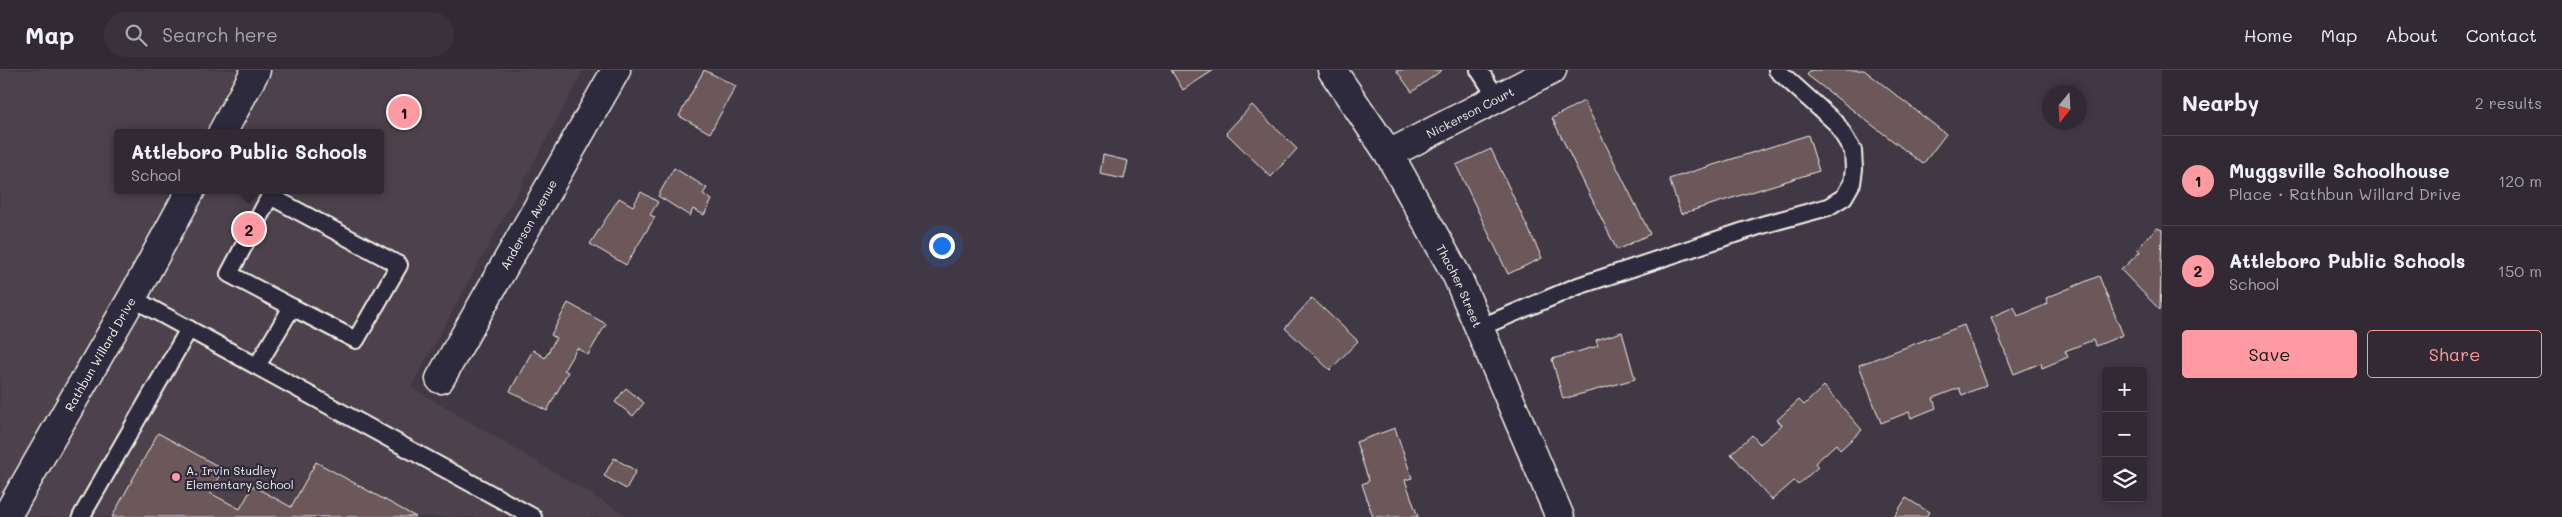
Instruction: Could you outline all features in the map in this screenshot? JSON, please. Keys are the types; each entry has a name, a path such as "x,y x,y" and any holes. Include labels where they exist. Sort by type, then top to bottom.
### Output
{"street":[{"path":"224,129 256,70"},
{"name":"Anderson Avenue","path":"440,379 616,70"},
{"name":"Thacher Street","path":"1332,70 1389,154 1457,276 1481,327 1560,517"},
{"name":"Nickerson Court","path":"1389,154 1552,70"},
{"name":"Rathbun Willard Drive","path":"6,517 132,298 189,194"}],"lane":[{"path":"1479,70 1497,98"},
{"path":"1481,327 1578,286 1762,225 1828,207 1844,197 1853,176 1853,151 1836,123 1778,70"},
{"path":"265,194 228,274 356,340 399,265 267,194"},
{"path":"132,298 533,517"},
{"path":"257,366 292,307"},
{"path":"81,517 189,329"}],"shaded area":[{"path":"0,70 584,70 411,387 629,517 0,517"}],"building":[{"path":"704,70 736,86 710,133 679,116"},
{"path":"1171,70 1214,70 1183,90"},
{"path":"1396,70 1442,70 1412,92"},
{"path":"1811,70 1864,70 1946,134 1923,164 1807,75"},
{"path":"395,98 420,110 412,128 387,115"},
{"path":"1584,101 1650,234 1617,250 1552,118"},
{"path":"1252,105 1297,149 1271,177 1226,133"},
{"path":"1808,135 1819,171 1681,214 1669,179"},
{"path":"1491,149 1542,258 1508,274 1456,165"},
{"path":"1103,155 1128,161 1124,179 1100,174"},
{"path":"674,168 707,188 703,194 712,200 704,215 693,209 690,216 658,196"},
{"path":"641,192 658,202 650,215 655,217 626,265 590,244 619,198 633,206"},
{"path":"2157,228 2162,230 2160,310 2121,270 2140,252 2137,248"},
{"path":"2099,276 2123,335 2096,346 2093,340 2065,351 2068,357 2042,368 2041,363 2014,374 1991,317 2014,307 2018,316 2048,304 2046,298"},
{"path":"1312,298 1358,341 1330,370 1285,328"},
{"path":"568,303 606,324 588,355 577,348 564,370 568,372 547,411 510,391 533,350 545,358 556,338 551,335"},
{"path":"1964,325 1987,385 1962,395 1959,388 1933,398 1936,408 1911,418 1909,412 1881,423 1859,365"},
{"path":"1622,332 1635,379 1563,399 1552,359 1598,346 1596,340"},
{"path":"1824,386 1862,430 1840,450 1836,444 1815,463 1818,467 1798,485 1794,481 1772,500 1731,454 1752,435 1760,444 1782,425 1777,420 1799,400 1804,405"},
{"path":"626,388 644,403 633,416 615,402"},
{"path":"1395,428 1412,478 1405,480 1418,517 1373,517 1362,484 1369,481 1356,442"},
{"name":"A. Irvin Studley Elementary School","path":"158,433 223,469 210,493 240,509 253,486 291,507 316,462 416,517 112,517"},
{"path":"614,458 636,471 626,489 604,476"},
{"path":"1906,498 1929,512 1926,517 1894,517"}],"place":[{"name":"Muggsville Schoolhouse","path":"404,112"},
{"name":"Attleboro Public Schools","path":"249,229"},
{"name":"A. Irvin Studley Elementary School","path":"176,477"}]}
